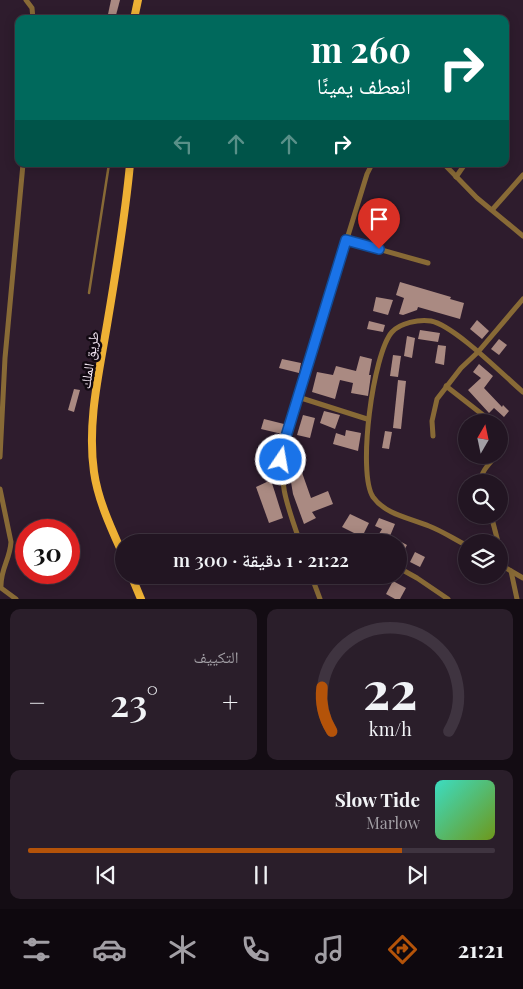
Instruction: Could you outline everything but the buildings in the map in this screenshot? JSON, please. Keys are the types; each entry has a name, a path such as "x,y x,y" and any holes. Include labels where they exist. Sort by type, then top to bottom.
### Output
{"main road":[{"path":"132,0 134,15"},
{"path":"134,15 138,0"},
{"name":"طريق الملك","path":"115,535 99,495 94,472 92,432 97,385 115,279 130,167"},
{"path":"135,584 141,599"}],"street":[{"path":"26,0 32,8 33,15"},
{"path":"0,457 5,358 24,167"},
{"path":"298,534 281,479 281,460 284,443 346,240 370,167"},
{"path":"447,167 492,210 523,236"},
{"path":"456,177 463,167"},
{"path":"492,210 523,175"},
{"path":"346,240 428,263"},
{"path":"433,436 432,421 437,399 446,386 523,299"},
{"path":"458,542 431,527 384,508 373,496 367,474 367,420 382,354 392,331 406,324 431,321 446,328 478,352 523,392"},
{"path":"446,386 482,414"},
{"path":"298,397 367,420"},
{"path":"482,474 490,464"},
{"path":"0,489 11,542 11,549 0,575 1,588 16,599"},
{"path":"508,569 523,578"},
{"path":"511,571 517,599"},
{"path":"407,572 448,599"},
{"path":"314,584 320,599"}],"lane":[{"path":"89,293 109,167"}],"route":[{"path":"281,460 284,443 346,240 379,249"}]}
